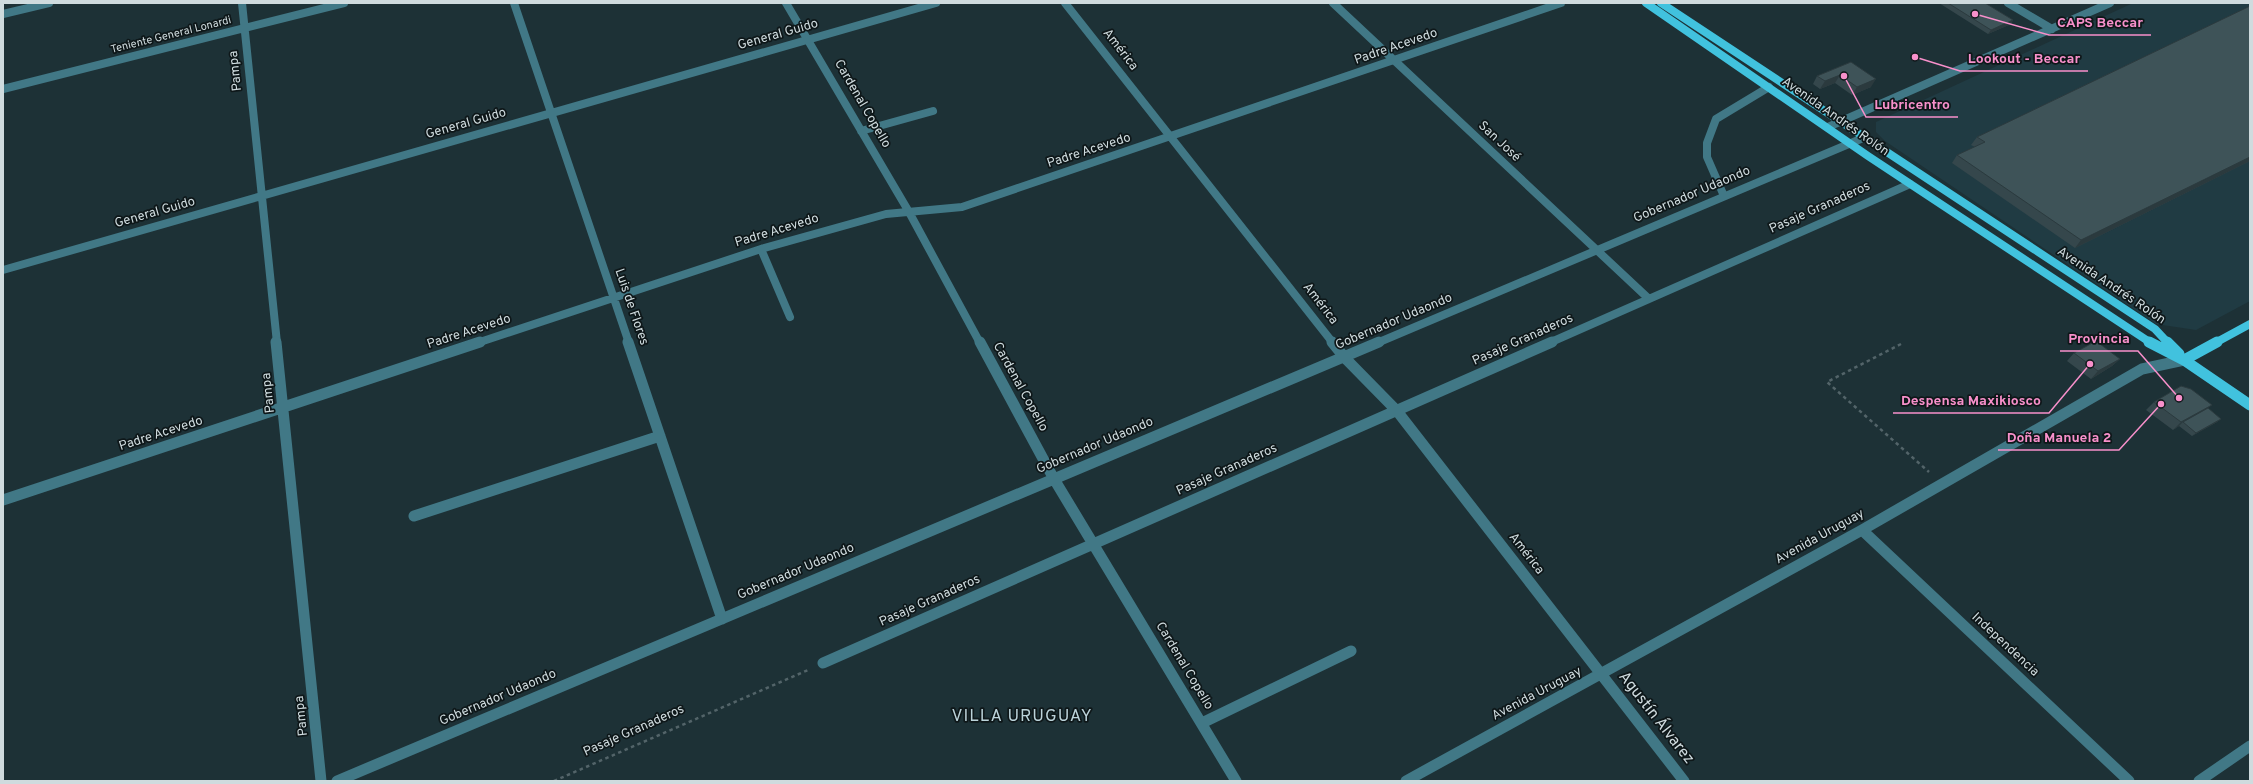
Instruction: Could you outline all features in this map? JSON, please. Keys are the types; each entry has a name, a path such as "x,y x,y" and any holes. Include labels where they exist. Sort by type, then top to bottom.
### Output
{"main road":[{"name":"Avenida Andrés Rolón","path":"1646,3 1910,184 2140,337 2184,360"},
{"name":"Avenida Andrés Rolón","path":"1661,3 2154,329 2184,360"},
{"name":"Avenida Uruguay","path":"2184,360 2250,324"},
{"path":"2184,360 2250,405"}],"street":[{"path":"3,14 49,3"},
{"name":"Pampa","path":"242,3 322,781"},
{"name":"Teniente General Lonardi","path":"3,89 344,3"},
{"name":"Luis de Flores","path":"514,3 722,619"},
{"name":"Cardenal Copello","path":"786,3 909,212 1054,479 1236,781"},
{"name":"General Guido","path":"3,270 936,3"},
{"name":"América","path":"1065,3 1345,358 1397,411 1602,674"},
{"name":"San José","path":"1333,3 1393,61 1649,299"},
{"name":"Padre Acevedo","path":"3,500 761,249 859,220 886,214 962,206 1171,137 1561,3"},
{"path":"2008,3 2052,28"},
{"path":"1828,127 2110,3"},
{"path":"1724,196 1707,157 1707,143 1716,119 1769,87"},
{"path":"861,131 933,111"},
{"name":"Gobernador Udaondo","path":"337,781 1345,358 1850,142 1863,138"},
{"name":"Pasaje Granaderos","path":"823,663 1910,184"},
{"path":"761,249 790,317"},
{"name":"Avenida Uruguay","path":"1406,781 1862,530 1941,483 2142,369 2184,360"},
{"path":"414,516 660,436"},
{"name":"Independencia","path":"1862,530 2129,781"},
{"path":"1202,723 1351,651"},
{"name":"Agustín Álvarez","path":"1602,674 1614,693 1684,781"},
{"path":"2199,781 2250,746"}],"path":[{"path":"1901,344 1827,382 1941,483"},
{"name":"Pasaje Granaderos","path":"554,781 823,663"}],"shaded area":[{"path":"2133,3 2250,3 2250,301 2196,330 2156,324 1885,141 1876,132 1876,122"}],"building":[{"path":"1948,3 1985,3 2013,20 1991,30"},
{"path":"2250,6 2250,157 2081,240 1957,155 1985,142 1977,137"},
{"path":"1851,62 1876,79 1857,87 1840,75 1825,81 1817,76"},
{"path":"2096,341 2120,359 2098,371 2074,353"},
{"path":"2181,386 2191,389 2212,405 2181,422 2154,402"},
{"path":"2208,408 2221,419 2196,433 2183,422"}],"place":[{"name":"CAPS Beccar","path":"1975,14"},
{"name":"Lookout - Beccar","path":"1915,57"},
{"name":"Lubricentro","path":"1844,76"},
{"name":"Despensa Maxikiosco","path":"2090,364"},
{"name":"Provincia","path":"2179,398"},
{"name":"Doña Manuela 2","path":"2161,404"}],"district":[{"name":"VILLA URUGUAY","path":"1022,717"}]}
